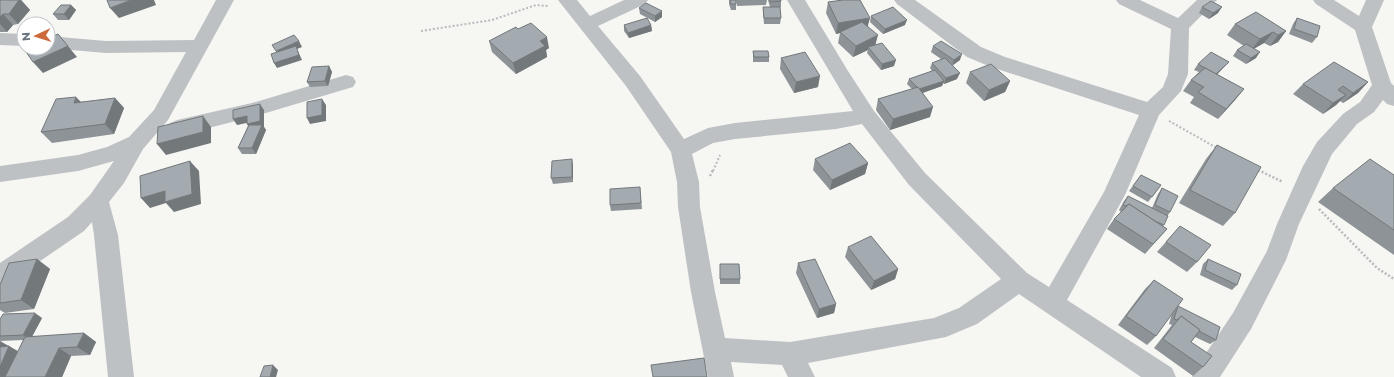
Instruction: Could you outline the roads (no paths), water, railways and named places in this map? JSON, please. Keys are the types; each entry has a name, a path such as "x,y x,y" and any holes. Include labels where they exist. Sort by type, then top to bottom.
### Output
{"street":[{"path":"0,276 76,224 98,201 116,177 138,140 161,115 225,0"},
{"path":"639,0 578,12 633,81 681,150 688,182 689,207 703,292 721,377"},
{"path":"796,0 867,116 918,179 1018,280 1163,377"},
{"path":"903,0 974,52 998,62 1151,111"},
{"path":"1125,0 1180,26"},
{"path":"1052,304 1114,195 1151,111 1171,90 1178,74 1180,26 1208,0"},
{"path":"1204,377 1242,321 1278,253 1288,224 1314,166 1324,148 1350,119 1388,93 1364,27 1322,0"},
{"path":"1364,27 1375,0"},
{"path":"0,39 16,40"},
{"path":"56,43 106,47 199,46"},
{"path":"0,174 78,163 112,154 138,140 252,110 346,82"},
{"path":"681,150 708,136 735,131 836,121 867,116"},
{"path":"98,201 106,235 121,377"},
{"path":"715,349 790,354 948,326 986,305 1018,280"},
{"path":"790,354 802,377"}]}
